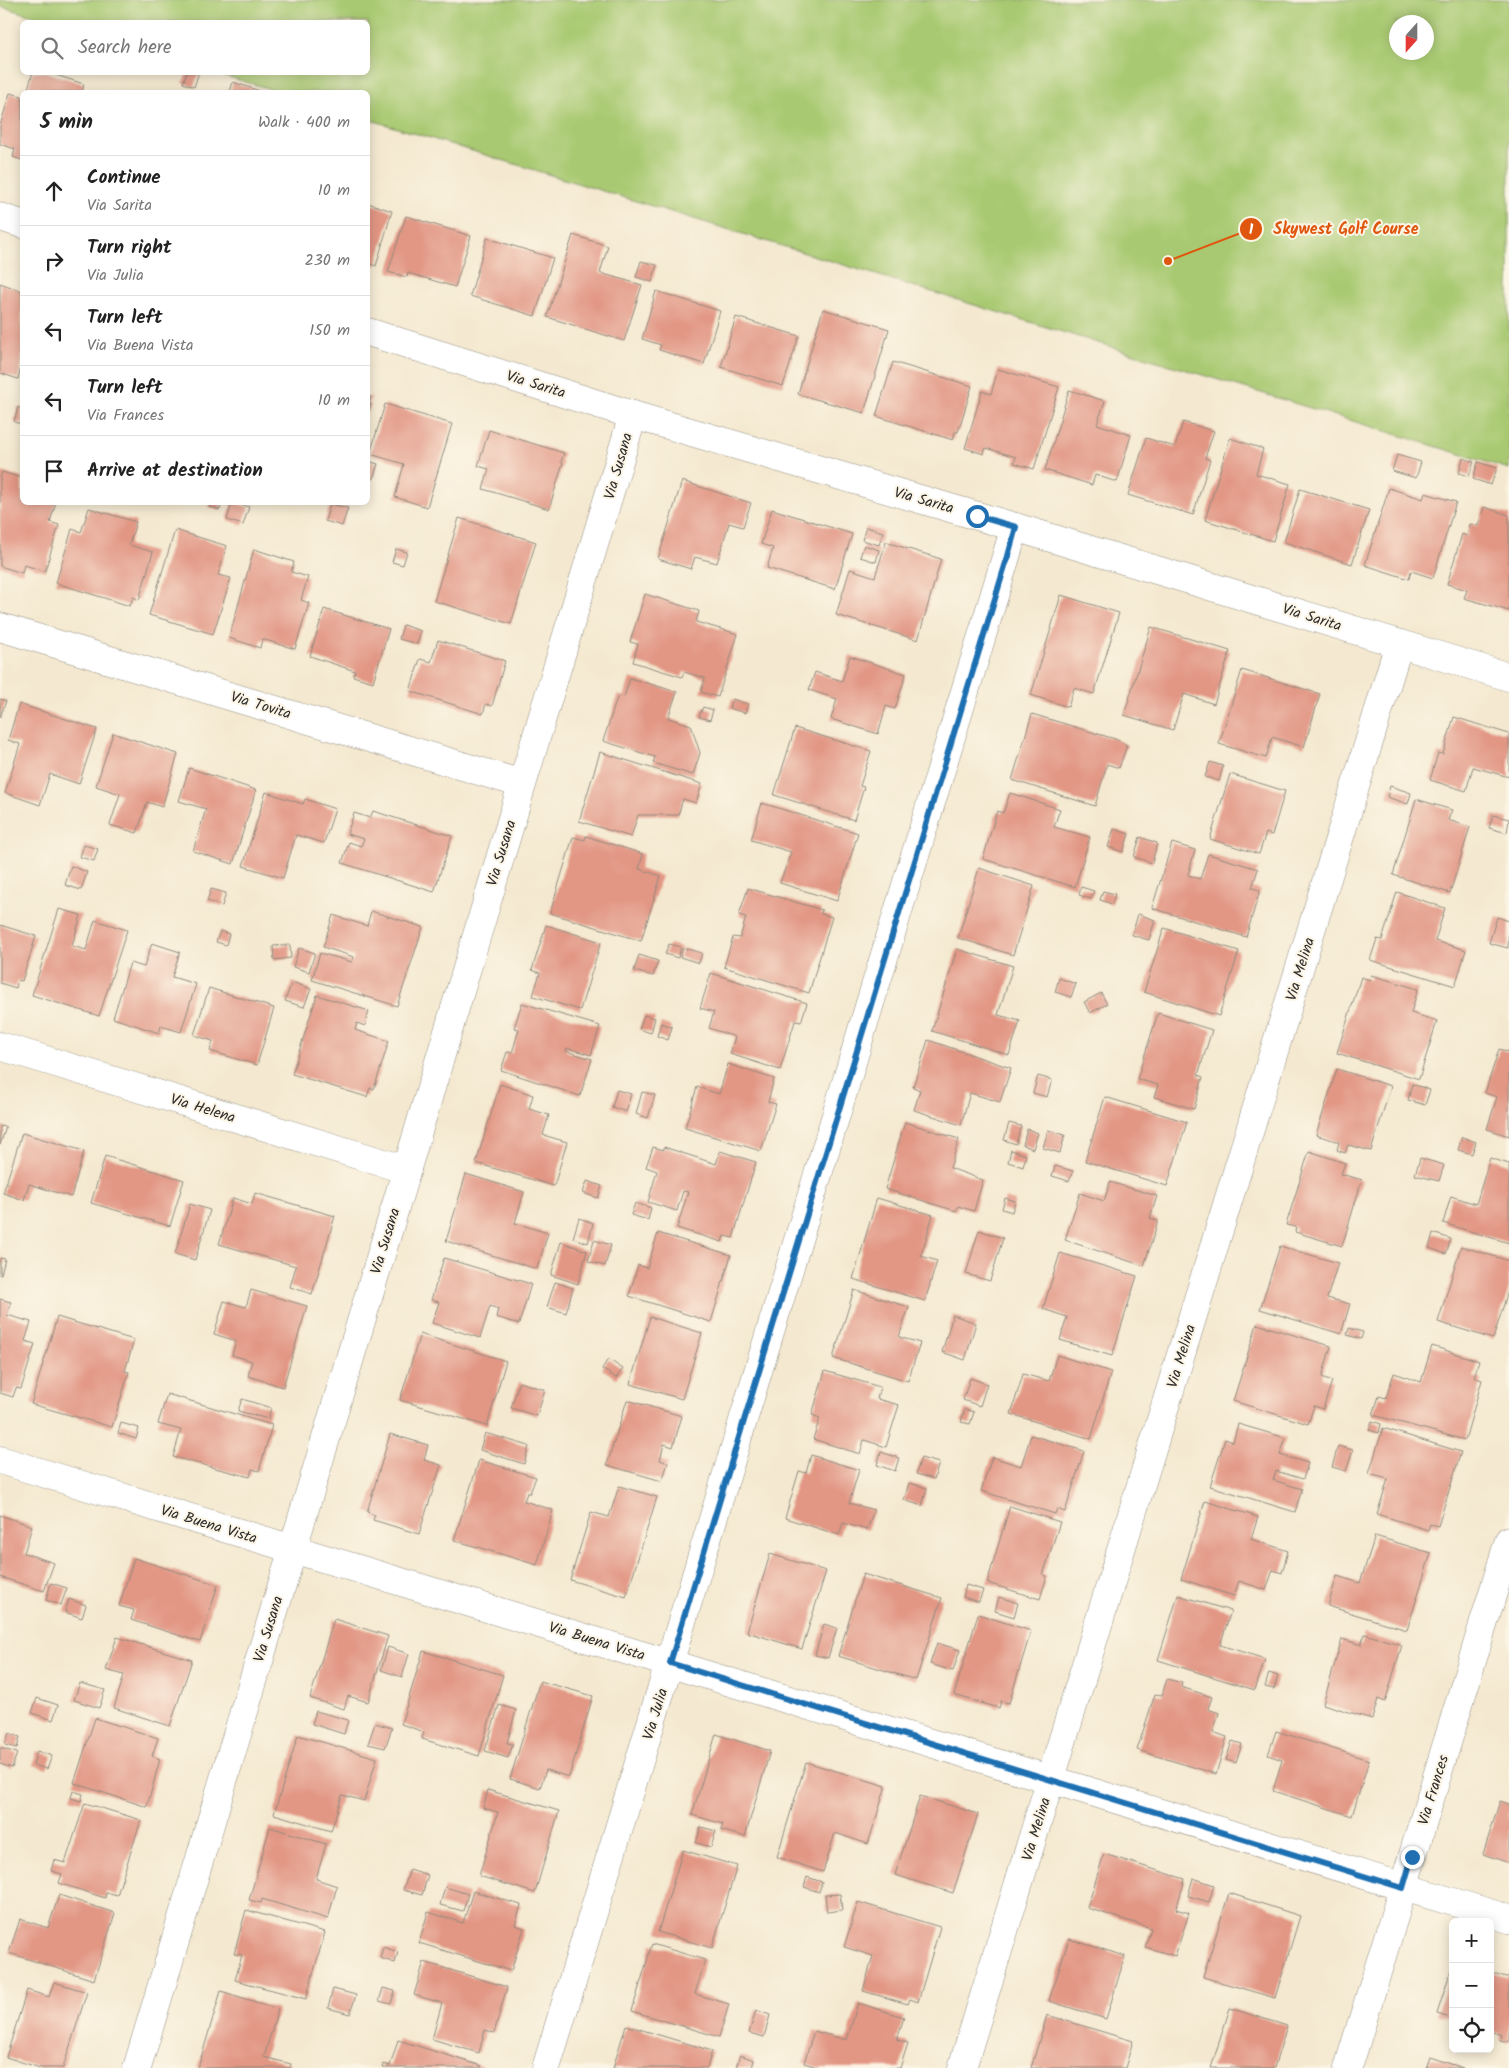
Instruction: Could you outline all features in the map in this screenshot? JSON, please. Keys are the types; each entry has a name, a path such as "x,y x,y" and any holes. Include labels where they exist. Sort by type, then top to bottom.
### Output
{"street":[{"path":"0,217 20,223"},
{"name":"Via Sarita","path":"370,333 633,415 1016,527 1509,677"},
{"name":"Via Susana","path":"137,2068 633,415"},
{"name":"Via Julia","path":"546,2068 1016,527"},
{"name":"Via Tovita","path":"0,627 522,784"},
{"name":"Via Melina","path":"962,2068 1399,644"},
{"name":"Via Helena","path":"0,1046 407,1170"},
{"name":"Via Buena Vista","path":"0,1460 1509,1919"},
{"name":"Via Frances","path":"1348,2068 1509,1540"}],"green space":[{"path":"0,0 1509,0 1509,469 370,120 370,90 273,90 222,75 370,75 370,20 46,20 0,6"}],"building":[{"path":"32,75 56,75 84,84 82,90 28,90"},
{"path":"186,75 198,75 194,87 183,83"},
{"path":"233,82 257,90 231,90"},
{"path":"10,93 20,96 20,159 13,157 15,149 0,144 0,126"},
{"path":"370,204 392,211 376,266 370,264"},
{"path":"406,216 471,236 455,287 408,273 407,277 388,272"},
{"path":"573,235 608,246 600,273 642,285 624,341 547,317"},
{"path":"487,238 553,258 535,316 470,296"},
{"path":"641,261 657,265 652,282 636,277"},
{"path":"0,283 20,290 20,371 18,379 0,373"},
{"path":"656,291 720,311 704,364 659,350 661,345 642,339"},
{"path":"823,309 889,329 864,413 798,394"},
{"path":"736,317 799,336 783,386 721,367"},
{"path":"893,362 972,386 958,432 955,432 953,440 876,416"},
{"path":"998,369 1059,387 1034,469 1014,463 1016,457 986,448 984,454 965,448 982,391 991,394"},
{"path":"1069,390 1105,401 1097,424 1131,435 1117,482 1095,475 1092,485 1045,470"},
{"path":"385,404 452,424 427,507 395,497 404,464 370,454"},
{"path":"18,407 20,408 20,424 14,422"},
{"path":"1183,422 1214,431 1205,458 1210,460 1193,515 1128,495 1146,438 1175,447"},
{"path":"489,430 564,453 561,462 563,463 549,509 483,489 489,469 478,466"},
{"path":"1230,438 1263,449 1256,474 1290,484 1273,541 1205,520"},
{"path":"1397,455 1421,462 1416,478 1392,471"},
{"path":"1463,458 1474,462 1469,476 1459,473"},
{"path":"370,462 378,464 373,479 370,478"},
{"path":"1478,462 1497,468 1491,485 1473,479"},
{"path":"2,472 20,477 20,505 55,505 50,522 59,525 45,571 24,565 22,573 0,566 0,479"},
{"path":"682,481 751,503 743,527 729,523 717,563 695,557 691,569 658,559"},
{"path":"1389,488 1423,499 1425,493 1456,502 1433,578 1411,571 1409,579 1365,565"},
{"path":"1300,489 1369,510 1352,564 1284,542"},
{"path":"210,505 221,505 220,510 209,507"},
{"path":"231,505 249,507 243,525 227,520"},
{"path":"330,505 348,508 342,526 325,521"},
{"path":"1484,507 1509,515 1509,611 1464,598 1467,590 1447,584 1462,534 1467,536 1470,524 1478,526"},
{"path":"89,508 136,522 129,545 153,552 139,600 133,597 130,606 56,583 72,529 81,532"},
{"path":"772,509 852,534 835,589 767,568 773,548 761,544"},
{"path":"459,518 536,542 511,624 434,601"},
{"path":"866,527 883,532 879,545 862,540"},
{"path":"175,530 227,546 218,575 231,578 213,634 149,615"},
{"path":"886,542 941,559 918,640 836,615 850,569 875,577"},
{"path":"864,545 879,550 876,562 860,557"},
{"path":"254,549 294,562 291,572 308,577 301,600 309,603 295,649 262,639 260,648 229,638"},
{"path":"396,549 407,552 403,565 392,562"},
{"path":"645,594 699,611 696,622 738,634 718,697 701,692 705,678 684,672 682,677 633,662 638,644 630,642"},
{"path":"1061,595 1119,613 1094,694 1074,688 1068,707 1031,695"},
{"path":"324,609 389,629 373,682 353,676 355,671 310,656"},
{"path":"403,625 421,631 417,644 399,639"},
{"path":"1151,627 1230,651 1214,704 1184,694 1173,730 1124,715"},
{"path":"438,640 505,661 492,706 486,704 483,714 410,691 420,659 431,662"},
{"path":"850,656 906,674 895,709 886,706 878,734 831,719 837,699 809,690 815,672 842,681"},
{"path":"1242,670 1320,694 1304,747 1272,737 1266,758 1219,744"},
{"path":"630,678 677,692 668,718 691,725 700,753 693,775 653,763 655,757 603,741 618,695 624,697"},
{"path":"0,699 6,701 0,717"},
{"path":"732,699 748,704 745,713 729,708"},
{"path":"19,704 97,729 79,784 50,774 40,805 5,793 20,744 8,740"},
{"path":"703,707 713,710 710,720 699,717"},
{"path":"1032,714 1115,739 1127,745 1119,768 1107,764 1095,806 1012,780"},
{"path":"1454,717 1509,734 1509,777 1473,767 1466,791 1430,780 1438,753 1443,754"},
{"path":"795,728 871,751 860,786 864,787 854,820 774,795"},
{"path":"113,733 178,754 162,807 147,802 137,833 110,825 120,794 96,786"},
{"path":"600,752 702,784 696,803 683,799 678,815 638,815 631,837 579,821"},
{"path":"1210,762 1223,766 1219,781 1205,777"},
{"path":"189,768 256,790 233,864 193,851 206,809 179,801"},
{"path":"1230,774 1285,791 1272,835 1266,833 1259,854 1210,839"},
{"path":"1390,786 1411,793 1408,804 1387,797"},
{"path":"266,792 303,804 305,799 335,809 324,843 296,835 283,878 243,866"},
{"path":"1010,793 1060,809 1054,827 1090,837 1075,887 983,859 997,811 1003,813"},
{"path":"1416,799 1452,810 1448,820 1470,827 1450,893 1393,875"},
{"path":"762,803 858,833 837,901 780,883 791,852 751,840"},
{"path":"373,811 452,836 434,892 342,863 349,842 361,846 364,839 347,834 354,813 370,818"},
{"path":"1493,815 1509,819 1507,833 1489,828"},
{"path":"1114,829 1129,834 1123,852 1108,847"},
{"path":"586,836 643,854 639,869 661,876 641,941 550,913 573,837 585,840"},
{"path":"1140,837 1157,843 1152,863 1134,857"},
{"path":"1172,843 1195,850 1188,875 1200,879 1208,854 1258,869 1252,888 1260,890 1246,937 1152,908"},
{"path":"84,845 98,849 94,861 80,857"},
{"path":"71,866 87,872 81,890 65,885"},
{"path":"979,868 1034,886 1013,955 958,938"},
{"path":"1081,887 1094,891 1091,899 1079,895"},
{"path":"748,888 822,910 821,914 832,917 809,993 724,967 733,937 740,938 746,917 739,915"},
{"path":"211,889 226,893 222,906 207,901"},
{"path":"1103,891 1115,894 1112,904 1100,900"},
{"path":"1397,892 1445,908 1435,941 1466,950 1455,986 1370,960 1377,939 1382,940"},
{"path":"59,909 81,915 72,946 86,950 95,920 127,930 99,1016 32,995"},
{"path":"371,911 423,927 397,1006 312,980 320,953 352,962 354,957 323,947 333,915 367,926"},
{"path":"1138,914 1155,920 1149,940 1132,935"},
{"path":"1497,917 1509,921 1508,948 1489,943"},
{"path":"0,925 36,936 22,981 18,980 16,988 0,983"},
{"path":"546,925 601,942 580,1010 533,996 540,973 532,970"},
{"path":"1164,928 1239,951 1219,1016 1144,992"},
{"path":"220,931 229,934 226,945 216,942"},
{"path":"152,943 180,952 172,977 196,984 181,1032 161,1026 159,1033 113,1018 130,963 144,967"},
{"path":"669,944 681,947 678,958 665,954"},
{"path":"290,945 291,958 274,960 273,946"},
{"path":"299,948 315,953 309,972 293,967"},
{"path":"683,948 702,953 699,963 680,957"},
{"path":"957,949 1013,966 998,1015 1020,1021 1009,1055 932,1031"},
{"path":"639,955 658,961 653,976 634,971"},
{"path":"711,973 807,1003 801,1022 795,1021 780,1070 730,1054 735,1037 709,1028 714,1012 700,1008"},
{"path":"1371,975 1418,989 1411,1013 1437,1021 1419,1079 1337,1053 1361,977 1370,980"},
{"path":"1059,978 1076,984 1071,997 1055,992"},
{"path":"292,982 311,989 304,1007 285,1001"},
{"path":"209,988 274,1008 257,1065 210,1051 213,1041 194,1035"},
{"path":"1101,993 1107,1004 1090,1013 1084,1002"},
{"path":"317,995 369,1011 365,1026 357,1023 355,1030 389,1041 374,1089 370,1088 367,1097 292,1074"},
{"path":"522,1003 600,1026 591,1055 567,1048 566,1051 592,1059 580,1096 501,1070 507,1052 512,1053 519,1029 514,1028"},
{"path":"1158,1013 1212,1030 1198,1075 1203,1077 1194,1109 1154,1097 1158,1085 1137,1079"},
{"path":"644,1015 655,1018 651,1033 639,1029"},
{"path":"661,1023 672,1027 668,1040 657,1036"},
{"path":"928,1040 1011,1068 1000,1102 970,1093 961,1125 914,1110 920,1090 913,1087"},
{"path":"1499,1049 1509,1052 1509,1136 1487,1129 1497,1097 1485,1093"},
{"path":"728,1064 774,1079 768,1102 776,1104 761,1151 685,1128 697,1087 719,1094"},
{"path":"1337,1069 1391,1086 1371,1151 1348,1145 1345,1153 1337,1150 1339,1142 1316,1135"},
{"path":"1038,1076 1052,1080 1047,1097 1033,1093"},
{"path":"500,1084 533,1095 529,1109 549,1115 543,1135 567,1142 554,1186 476,1163"},
{"path":"1412,1084 1430,1090 1425,1105 1408,1100"},
{"path":"617,1090 631,1094 626,1112 612,1107"},
{"path":"642,1092 655,1095 648,1118 636,1114"},
{"path":"1105,1097 1187,1122 1167,1186 1085,1161"},
{"path":"905,1122 959,1139 950,1168 983,1180 974,1211 958,1206 956,1211 885,1189"},
{"path":"1009,1123 1021,1126 1016,1144 1004,1140"},
{"path":"0,1126 6,1127 0,1145"},
{"path":"1027,1129 1038,1133 1033,1149 1023,1145"},
{"path":"1048,1130 1065,1135 1060,1153 1043,1148"},
{"path":"22,1133 84,1151 71,1197 29,1184 24,1200 3,1193"},
{"path":"1462,1137 1476,1142 1472,1154 1458,1150"},
{"path":"653,1147 664,1150 664,1147 716,1164 720,1151 756,1162 733,1238 724,1236 722,1242 677,1228 688,1192 683,1191 677,1211 648,1202 657,1171 646,1167"},
{"path":"1011,1150 1026,1155 1023,1167 1008,1162"},
{"path":"1309,1151 1345,1163 1341,1174 1362,1180 1342,1246 1295,1232 1296,1227 1286,1225"},
{"path":"105,1156 184,1180 170,1226 91,1203"},
{"path":"1420,1158 1444,1165 1439,1181 1415,1175"},
{"path":"1490,1158 1509,1164 1509,1243 1443,1223 1451,1196 1476,1204"},
{"path":"1055,1166 1073,1171 1069,1181 1052,1176"},
{"path":"466,1174 524,1192 515,1223 548,1233 537,1269 446,1241"},
{"path":"587,1181 602,1186 598,1198 583,1193"},
{"path":"1110,1182 1157,1196 1150,1218 1158,1221 1144,1266 1065,1240 1080,1193 1104,1201"},
{"path":"255,1193 335,1216 312,1294 290,1287 296,1266 219,1244 233,1198 252,1204"},
{"path":"877,1198 933,1215 921,1256 937,1261 925,1301 853,1279"},
{"path":"1005,1198 1015,1201 1012,1212 1002,1209"},
{"path":"635,1203 651,1208 648,1220 631,1215"},
{"path":"190,1204 210,1210 195,1260 175,1254"},
{"path":"579,1218 593,1223 588,1243 573,1238"},
{"path":"979,1230 1003,1238 990,1281 966,1274"},
{"path":"658,1233 731,1255 711,1322 629,1296 638,1265 647,1268"},
{"path":"1433,1233 1451,1239 1446,1254 1429,1248"},
{"path":"594,1240 611,1245 605,1266 588,1261"},
{"path":"561,1242 587,1251 578,1284 551,1275"},
{"path":"1280,1246 1338,1263 1327,1298 1350,1304 1341,1334 1260,1309"},
{"path":"1461,1246 1509,1261 1509,1288 1493,1339 1438,1322"},
{"path":"1060,1253 1137,1276 1112,1356 1060,1340 1067,1317 1043,1309"},
{"path":"0,1258 5,1259 1,1275 0,1275"},
{"path":"444,1258 531,1284 519,1324 496,1317 498,1309 490,1306 480,1338 432,1323 439,1302 431,1300"},
{"path":"555,1282 573,1288 566,1313 547,1307"},
{"path":"251,1290 307,1306 283,1387 248,1376 252,1361 232,1355 236,1341 214,1334 224,1301 246,1307"},
{"path":"854,1290 909,1307 899,1337 920,1343 908,1381 833,1358"},
{"path":"0,1299 11,1302 7,1315 31,1322 25,1341 35,1344 21,1389 16,1388 13,1397 0,1393"},
{"path":"953,1315 976,1323 965,1360 942,1352"},
{"path":"57,1317 134,1340 125,1371 129,1372 112,1427 31,1404"},
{"path":"650,1317 702,1333 682,1399 630,1384"},
{"path":"1257,1324 1331,1346 1322,1377 1332,1381 1323,1409 1314,1406 1308,1424 1233,1401"},
{"path":"1349,1328 1363,1332 1361,1339 1347,1335"},
{"path":"420,1334 506,1361 487,1426 400,1400"},
{"path":"1432,1346 1479,1361 1474,1377 1482,1380 1465,1440 1373,1415 1379,1396 1386,1398 1394,1373 1421,1382"},
{"path":"1057,1355 1111,1372 1091,1439 1011,1414 1023,1374 1049,1381"},
{"path":"608,1359 623,1369 616,1378 602,1369"},
{"path":"825,1371 880,1387 877,1399 899,1405 886,1447 864,1440 860,1454 813,1439 820,1418 812,1415"},
{"path":"970,1378 987,1384 980,1406 963,1400"},
{"path":"519,1382 545,1390 537,1416 511,1408"},
{"path":"167,1394 272,1425 259,1471 252,1469 250,1477 173,1457 181,1430 158,1424"},
{"path":"242,1399 271,1408 268,1419 238,1411"},
{"path":"627,1400 682,1416 673,1447 664,1444 660,1460 668,1463 662,1481 607,1465"},
{"path":"965,1409 974,1412 970,1424 961,1422"},
{"path":"1372,1421 1381,1424 1379,1433 1369,1430"},
{"path":"121,1423 139,1428 136,1439 118,1433"},
{"path":"1238,1424 1286,1438 1280,1455 1308,1463 1303,1479 1276,1471 1273,1480 1302,1489 1295,1512 1210,1486 1225,1439 1233,1442"},
{"path":"1383,1428 1461,1452 1438,1526 1430,1524 1428,1530 1377,1514 1388,1479 1369,1474"},
{"path":"485,1433 529,1446 524,1464 480,1450"},
{"path":"390,1434 428,1445 424,1460 441,1465 419,1534 373,1520 375,1515 367,1512"},
{"path":"1031,1435 1084,1451 1065,1512 1057,1509 1055,1514 981,1491 992,1457 1021,1466"},
{"path":"1338,1446 1353,1450 1346,1471 1332,1467"},
{"path":"881,1452 899,1458 895,1471 877,1465"},
{"path":"811,1455 859,1470 849,1503 874,1510 867,1530 843,1523 839,1535 785,1518 799,1471 806,1473"},
{"path":"921,1458 939,1463 934,1479 916,1474"},
{"path":"479,1460 536,1477 530,1493 527,1493 524,1501 553,1510 537,1565 454,1540"},
{"path":"909,1483 927,1488 922,1506 904,1500"},
{"path":"619,1486 657,1497 626,1597 570,1580 591,1512 609,1517"},
{"path":"1205,1501 1258,1517 1251,1539 1288,1551 1282,1573 1273,1570 1266,1590 1239,1581 1234,1596 1181,1579"},
{"path":"1010,1506 1060,1522 1043,1575 1047,1576 1040,1599 987,1583"},
{"path":"0,1515 32,1526 24,1553 54,1563 44,1591 0,1577"},
{"path":"1375,1536 1431,1553 1407,1630 1328,1606 1337,1576 1360,1583"},
{"path":"770,1554 826,1571 802,1649 747,1632"},
{"path":"134,1558 218,1585 200,1642 131,1620 134,1610 119,1606"},
{"path":"863,1574 942,1598 916,1680 838,1656"},
{"path":"51,1583 67,1588 61,1605 46,1600"},
{"path":"966,1585 983,1590 979,1602 963,1597"},
{"path":"1178,1595 1231,1611 1220,1645 1265,1659 1255,1690 1158,1660"},
{"path":"999,1597 1018,1603 1014,1617 995,1611"},
{"path":"69,1599 86,1605 82,1618 65,1612"},
{"path":"978,1614 1031,1631 1009,1703 1001,1701 999,1708 954,1695"},
{"path":"334,1619 388,1636 368,1702 348,1696 344,1709 310,1698"},
{"path":"824,1624 837,1628 828,1658 815,1655"},
{"path":"1365,1634 1402,1645 1385,1702 1378,1699 1372,1719 1323,1704 1342,1639 1361,1645"},
{"path":"117,1637 192,1660 170,1726 114,1708 124,1675 106,1670"},
{"path":"937,1643 960,1650 953,1671 930,1664"},
{"path":"388,1647 409,1654 402,1677 381,1670"},
{"path":"423,1651 503,1675 479,1756 422,1739 424,1732 401,1724"},
{"path":"1269,1673 1278,1676 1274,1689 1265,1687"},
{"path":"1167,1679 1182,1683 1181,1687 1212,1697 1208,1709 1219,1713 1213,1732 1227,1737 1216,1774 1137,1750 1155,1694 1162,1695"},
{"path":"540,1681 593,1696 569,1777 546,1770 540,1788 510,1779"},
{"path":"80,1683 105,1690 99,1708 74,1700"},
{"path":"37,1698 58,1705 53,1720 32,1713"},
{"path":"499,1705 516,1710 507,1743 513,1744 508,1758 485,1751"},
{"path":"316,1711 348,1720 344,1734 312,1724"},
{"path":"95,1718 158,1738 152,1756 160,1759 147,1807 74,1783"},
{"path":"375,1723 392,1728 385,1748 368,1744"},
{"path":"1276,1731 1369,1760 1352,1816 1273,1791 1282,1760 1268,1755"},
{"path":"9,1733 20,1737 17,1748 5,1745"},
{"path":"716,1734 770,1751 745,1837 721,1830 723,1824 692,1815"},
{"path":"298,1735 377,1758 364,1801 342,1795 331,1831 274,1814"},
{"path":"1232,1741 1242,1744 1236,1763 1226,1760"},
{"path":"0,1748 17,1753 12,1768 0,1764"},
{"path":"37,1751 52,1756 47,1769 33,1765"},
{"path":"806,1762 886,1786 868,1844 835,1833 823,1872 777,1857"},
{"path":"488,1790 559,1811 535,1893 479,1876 498,1812 483,1808"},
{"path":"73,1791 83,1794 81,1801 71,1798"},
{"path":"920,1796 978,1814 953,1893 895,1875"},
{"path":"1500,1801 1509,1804 1509,1863 1483,1854"},
{"path":"85,1803 141,1820 117,1895 106,1892 105,1898 59,1883 62,1874 51,1871 54,1860 65,1863"},
{"path":"270,1827 326,1844 316,1879 337,1886 328,1919 262,1899 261,1903 249,1900"},
{"path":"701,1827 716,1831 711,1847 696,1843"},
{"path":"683,1850 737,1866 712,1948 658,1932"},
{"path":"1104,1854 1185,1879 1176,1909 1189,1913 1175,1956 1145,1947 1151,1928 1087,1908"},
{"path":"410,1869 428,1875 422,1895 403,1890"},
{"path":"807,1877 822,1882 819,1892 804,1887"},
{"path":"1193,1878 1214,1885 1209,1902 1188,1896"},
{"path":"445,1887 468,1894 463,1911 440,1905"},
{"path":"473,1891 521,1905 515,1925 524,1928 511,1971 419,1943 428,1912 463,1923"},
{"path":"1229,1893 1300,1916 1275,1998 1203,1977"},
{"path":"840,1894 842,1910 827,1912 825,1895"},
{"path":"59,1895 115,1913 94,1980 9,1953 20,1919 48,1928"},
{"path":"858,1902 940,1927 918,2002 910,1999 908,2004 863,1991 873,1956 844,1947"},
{"path":"246,1910 325,1932 306,1999 235,1980 242,1955 234,1954"},
{"path":"1069,1939 1125,1956 1106,2019 1049,2001"},
{"path":"652,1944 705,1960 695,1994 729,2004 719,2037 632,2011"},
{"path":"383,1947 398,1952 395,1963 380,1958"},
{"path":"424,1962 507,1987 494,2033 485,2030 479,2053 432,2039 442,2003 414,1995"},
{"path":"1494,1973 1509,1978 1509,2042 1500,2040 1501,2035 1494,2032"},
{"path":"1449,1976 1449,2018 1437,2014"},
{"path":"54,1982 87,1992 63,2068 40,2068 6,2057 27,1990 49,1997"},
{"path":"383,1988 395,1991 391,2004 379,2001"},
{"path":"333,1989 356,1995 350,2014 328,2008"},
{"path":"221,1991 278,2009 264,2057 291,2064 290,2068 198,2068"},
{"path":"858,2003 904,2017 897,2040 908,2043 900,2068 820,2068 804,2063 814,2031 847,2040"},
{"path":"1230,2008 1287,2026 1274,2068 1211,2068"},
{"path":"756,2010 770,2015 764,2037 749,2033"},
{"path":"1047,2015 1133,2041 1125,2068 1031,2068"},
{"path":"626,2025 712,2051 707,2068 613,2068"},
{"path":"398,2040 482,2066 481,2068 382,2068 383,2064 390,2066"},
{"path":"740,2055 754,2060 752,2068 736,2068"},
{"path":"1430,2057 1463,2068 1426,2068"}],"place":[{"name":"Skywest Golf Course","path":"1168,261"}],"route":[{"path":"977,516 1016,527 670,1663 1403,1888 1412,1857"}]}
